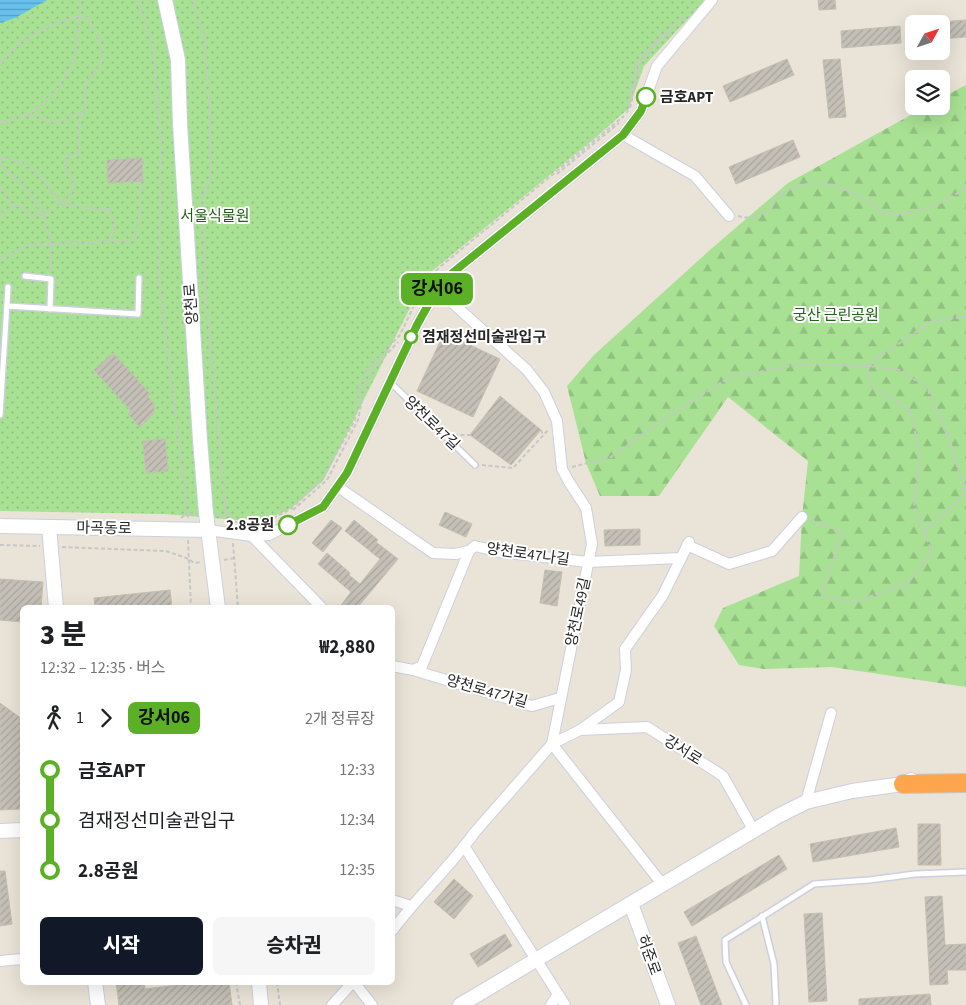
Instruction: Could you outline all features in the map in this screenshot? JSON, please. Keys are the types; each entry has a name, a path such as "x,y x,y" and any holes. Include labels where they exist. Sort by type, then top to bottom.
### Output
{"highway":[{"path":"903,784 966,783"}],"main road":[{"name":"양천로","path":"165,0 178,60 180,124 200,440 208,530 218,605"},
{"name":"마곡동로","path":"0,526 208,530"},
{"path":"49,527 56,605"},
{"path":"460,1005 806,802 852,791 903,784 912,779 966,774"},
{"path":"903,784 918,790 966,788"},
{"path":"0,832 20,830"},
{"name":"허준로","path":"631,904 668,1005"},
{"path":"95,985 98,1005"},
{"path":"258,985 261,1005"}],"street":[{"name":"양천로47길","path":"208,530 234,528 252,536 269,535 323,507 347,473 417,325 437,289 451,274 623,135 641,111 657,66 712,0"},
{"path":"623,135 695,176 729,216"},
{"name":"양천로49길","path":"437,289 526,370 544,392 557,421 562,469 586,508 592,544 552,744"},
{"name":"양천로47나길","path":"338,487 433,554 455,554 469,551 475,546 500,552 588,562 681,558"},
{"path":"395,927 411,906 552,744 580,730 620,702 626,670 625,649 663,595 688,544 729,564 772,551 802,517"},
{"path":"252,536 319,605"},
{"path":"414,670 422,666 469,551"},
{"name":"양천로47가길","path":"395,667 414,670 532,706 560,698"},
{"path":"806,802 831,713"},
{"name":"강서로","path":"580,730 647,727 723,776 754,831"},
{"path":"552,744 663,885"},
{"path":"464,846 566,1005"},
{"path":"395,901 411,906"},
{"path":"0,961 20,960"},
{"path":"332,1005 350,985"},
{"path":"355,985 372,1005"},
{"path":"551,1005 558,994"}],"lane":[{"path":"24,276 51,279 50,309"},
{"path":"7,306 138,314 140,278"},
{"path":"0,415 8,287"},
{"name":"양천로47길","path":"390,382 475,465"},
{"path":"746,1005 726,962 725,940 814,884 914,874 966,872"},
{"path":"762,916 774,964 776,1005"}],"path":[{"path":"0,123 27,114 43,103 54,91 72,64 80,15 80,0"},
{"path":"137,0 152,46 162,144 159,280 187,503 191,605"},
{"path":"192,0 205,41 211,175 203,197 205,282 224,506 234,528 238,605"},
{"path":"0,65 22,41 45,27 80,15 87,16 99,40 103,55 100,66 89,78 85,89 86,105 79,122 79,154 65,157 64,163 74,183 73,191 65,204"},
{"path":"27,114 58,123 71,114 82,114"},
{"path":"51,279 51,244 44,216 23,184 7,171 0,159 14,158 26,163 61,202 65,204 109,209 114,222 111,240"},
{"path":"0,260 27,245 111,240 129,242 136,237 140,212 140,183"},
{"path":"729,216 752,219 765,214 786,191 815,183 846,189 872,203 884,213 897,216 937,206 966,187"},
{"path":"0,188 14,206"},
{"path":"0,215 14,206 23,206 31,217 35,214 44,216 61,202"},
{"path":"867,366 930,322 966,316"},
{"path":"562,469 611,457 673,413 730,377 803,364 867,366 900,370 927,388 950,442 965,493 925,532"},
{"path":"802,517 842,532 822,596 850,604 907,584 932,552 914,504 920,454 910,410 870,385 867,366"},
{"path":"475,465 513,468 557,421"},
{"path":"541,430 543,435"},
{"path":"444,436 470,434"},
{"path":"222,515 234,528"},
{"path":"0,545 166,551 189,559 194,563 234,558"},
{"path":"237,985 240,1005"},
{"path":"277,985 280,1005"}],"green space":[{"name":"서울식물원","path":"0,0 704,0 644,66 629,108 594,139 426,276 323,481 290,509 261,522 164,514 0,511"},
{"name":"궁산 근린공원","path":"966,85 966,687 832,667 764,669 739,665 714,626 723,608 799,576 802,517 808,461 728,397 659,496 600,496 586,463 567,386 594,355 711,249 788,183 911,115 950,115 950,93"}],"water":[{"path":"0,0 47,0 15,18 0,23"}],"building":[{"path":"818,0 835,0 836,9 819,10"},
{"path":"966,20 966,37 950,38 950,21"},
{"path":"900,26 901,43 842,48 841,31"},
{"path":"787,59 794,75 730,102 723,86"},
{"path":"840,59 846,117 829,118 823,60"},
{"path":"793,140 800,157 736,184 729,167"},
{"path":"142,158 143,181 108,183 107,160"},
{"path":"444,333 500,359 473,417 417,391"},
{"path":"113,353 150,394 148,397 154,404 154,413 140,427 128,414 131,411 94,370"},
{"path":"500,396 541,430 511,465 470,435"},
{"path":"165,439 168,471 146,473 143,441"},
{"path":"445,512 472,524 466,537 439,525"},
{"path":"331,520 342,528 323,552 312,543"},
{"path":"354,520 378,540 376,542 398,559 360,605 341,605 351,592 318,564 327,553 360,584 380,559 345,531"},
{"path":"640,529 640,545 605,546 604,530"},
{"path":"545,570 562,572 557,606 540,603"},
{"path":"0,579 43,582 41,605 20,605 20,622 0,620"},
{"path":"170,590 172,605 95,605 94,598"},
{"path":"0,703 20,718 20,809 0,810"},
{"path":"918,824 940,824 941,865 918,865"},
{"path":"896,828 899,847 813,862 810,844"},
{"path":"779,855 787,869 692,926 684,912"},
{"path":"0,871 5,871 12,924 0,926"},
{"path":"454,879 473,896 454,919 434,902"},
{"path":"942,896 945,945 966,944 966,970 947,970 948,984 930,985 925,897"},
{"path":"822,913 827,1001 809,1002 804,914"},
{"path":"505,934 512,946 478,967 470,954"},
{"path":"696,936 722,1005 701,1005 678,943"},
{"path":"116,985 144,985 145,989 176,985 229,985 232,1005 119,1005"},
{"path":"930,994 931,1005 859,1005 859,999"}],"bus line":[{"name":"강서06","path":"288,525 323,507 347,473 417,325 437,289 451,274 623,135 641,111 646,97"}],"place":[{"name":"금호APT","path":"646,97"},
{"name":"겸재정선미술관입구","path":"411,337"},
{"name":"2.8공원","path":"288,525"}]}
